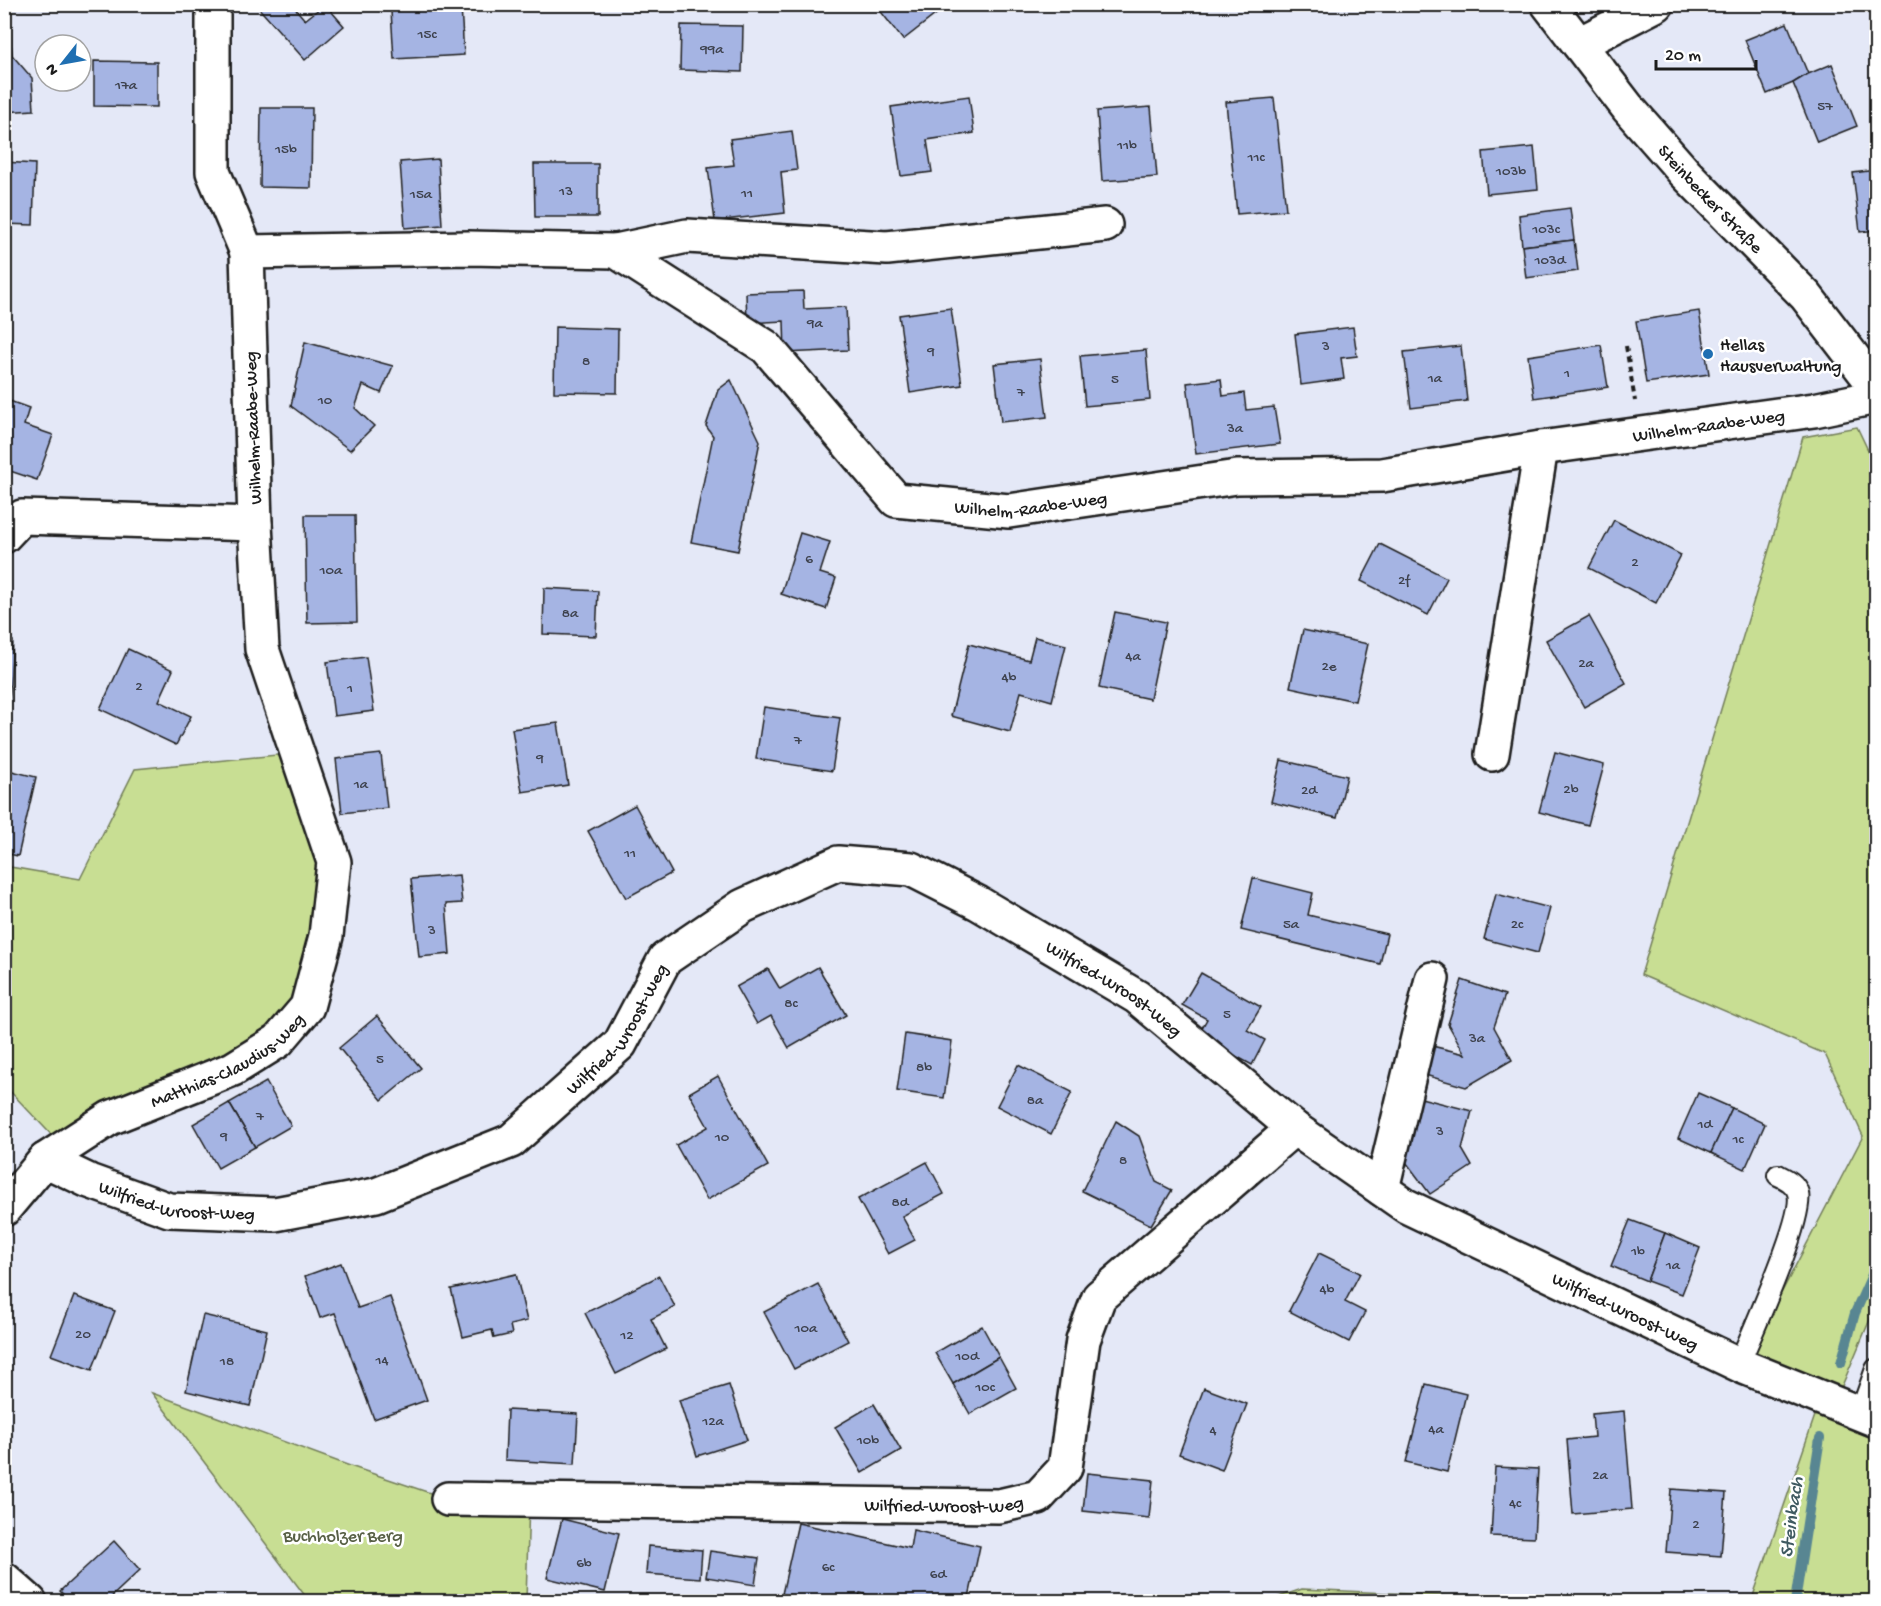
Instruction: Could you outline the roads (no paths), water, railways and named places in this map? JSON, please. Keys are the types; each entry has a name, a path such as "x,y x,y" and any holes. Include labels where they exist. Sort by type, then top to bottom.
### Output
{"street":[{"name":"Wilhelm-Raabe-Weg","path":"4,536 22,517 255,524 247,252 213,172 213,4"},
{"name":"Steinbecker Straße","path":"1548,4 1628,108 1685,173 1806,296 1876,387"},
{"path":"1578,44 1657,4"},
{"path":"247,252 469,248 616,252 687,236 887,248 1105,225"},
{"name":"Wilhelm-Raabe-Weg","path":"616,252 765,347 896,500 1009,511 1237,477 1382,475 1541,448 1814,410 1876,397"},
{"path":"1492,754 1541,448"},
{"name":"Matthias-Claudius-Weg","path":"4,1209 45,1160 110,1118 233,1070 278,1041 307,1007 326,936 334,862 262,649 255,524"},
{"name":"Wilfried-Wroost-Weg","path":"45,1160 89,1181 169,1210 274,1214 375,1195 511,1141 620,1044 665,959 743,906 838,863 911,869 978,903 1137,997 1294,1128 1406,1206 1739,1364 1868,1417"},
{"path":"1382,1189 1432,979"},
{"name":"Wilfried-Wroost-Weg","path":"448,1499 999,1506 1038,1497 1065,1468 1083,1340 1099,1297 1294,1128"},
{"path":"4,1579 30,1602"}],"lane":[{"path":"1739,1364 1798,1212 1797,1190 1790,1182 1778,1175"},
{"path":"1868,1417 1876,1369"}],"waterway":[{"name":"Steinbach","path":"1841,1363 1855,1313 1876,1266"},
{"name":"Steinbach","path":"1795,1602 1820,1438"}],"place":[{"name":"Hellas Hausverwaltung","path":"1708,354"}],"park label":[{"name":"Buchholzer Berg","path":"343,1535"}]}
